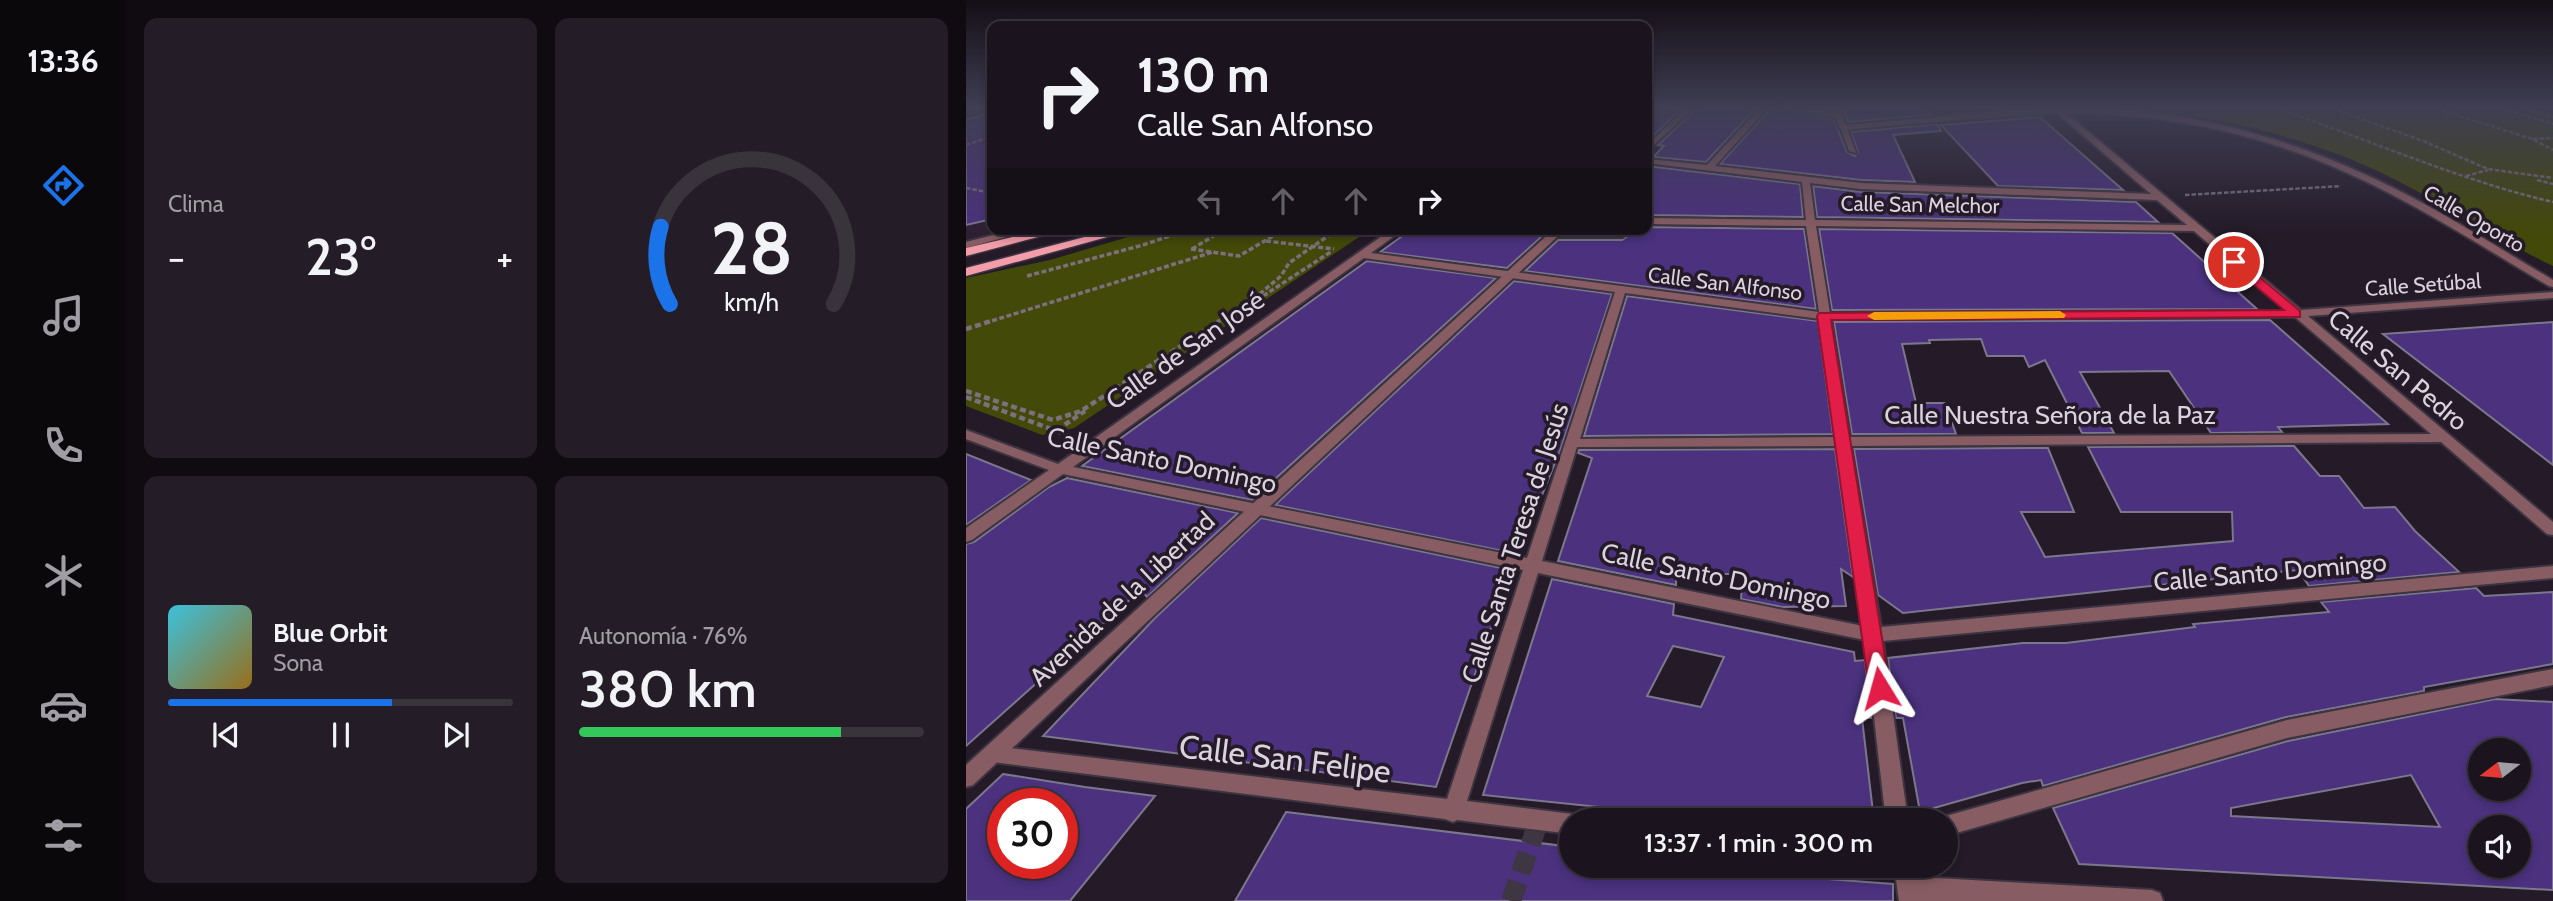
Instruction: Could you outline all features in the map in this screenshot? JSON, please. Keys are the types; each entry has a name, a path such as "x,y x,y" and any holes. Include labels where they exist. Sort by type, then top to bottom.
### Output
{"main road":[{"path":"966,252 1037,235"},
{"path":"966,272 1107,235"}],"street":[{"path":"1710,167 1726,150"},
{"name":"Calle San Pedro","path":"2104,150 2443,438 2549,523"},
{"name":"Calle Oporto","path":"2295,150 2377,183 2553,284"},
{"path":"1652,161 1861,186 2160,197"},
{"path":"1807,178 1805,185 1895,808"},
{"name":"Calle San Melchor","path":"1652,221 2193,228"},
{"path":"966,245 1006,235"},
{"name":"Calle de San José","path":"966,536 1390,235"},
{"name":"Avenida de la Libertad","path":"966,778 1255,508 1554,235"},
{"name":"Calle San Alfonso","path":"1362,255 1824,316 2296,314"},
{"path":"2516,263 2553,277"},
{"name":"Calle Santa Teresa de Jesús","path":"1452,812 1574,443 1621,290"},
{"name":"Calle Setúbal","path":"2296,314 2553,295"},
{"name":"Calle Santo Domingo","path":"966,434 1059,469 1872,635 2553,572"},
{"name":"Calle Nuestra Señora de la Paz","path":"1574,443 2443,438"},
{"path":"1958,823 2287,729 2553,677"},
{"name":"Calle San Felipe","path":"992,755 1559,823"},
{"path":"1908,885 2152,901"}],"path":[{"path":"2395,150 2502,190 2553,202"},
{"path":"2444,150 2488,169 2553,178"},
{"path":"2464,177 2488,169"},
{"path":"2527,176 2553,184"},
{"path":"2180,195 2352,186"},
{"path":"966,188 987,192"},
{"path":"966,195 977,190"},
{"path":"1215,235 1191,249 1239,256 1275,235"},
{"path":"966,391 1053,420 1081,411 1255,298 1280,276 1289,263 1330,235"},
{"path":"1265,241 1334,249"},
{"path":"966,397 1056,430 1344,243"},
{"path":"966,329 1213,252"}],"shaded area":[{"path":"966,150 987,150 987,235 1020,235 966,248"}],"green space":[{"path":"2326,150 2553,150 2553,266 2398,181"},
{"path":"1135,235 1362,235 1074,428 1042,435 966,406 966,278 1050,260"}],"building":[{"path":"966,150 987,150 987,220 966,225"},
{"path":"1660,150 1717,150 1706,162 1653,157"},
{"path":"1733,150 1846,150 1855,156 1857,150 1900,150 1915,182 1861,180 1720,164"},
{"path":"1964,150 2078,150 2123,190 1998,186"},
{"path":"1652,167 1800,184 1803,217 1652,215"},
{"path":"1813,186 1861,192 2136,202 2158,222 1817,217"},
{"path":"1652,227 1804,229 1816,309 1525,271 1558,240 1622,240 1629,235 1652,235"},
{"path":"1819,229 2172,233 2257,309 1832,310"},
{"path":"1404,235 1543,235 1507,268 1380,252"},
{"path":"1367,261 1496,278 1252,500 1082,466"},
{"path":"1514,281 1612,294 1560,451 1518,554 1275,505"},
{"path":"1627,296 1818,321 1833,434 1584,436"},
{"path":"2270,320 2388,424 2278,427 2282,432 2211,433 2169,371 2080,372 2114,433 2082,433 2045,360 2029,367 2024,356 1987,356 1981,339 1929,340 1930,343 1902,344 1916,403 1945,403 1956,434 1852,434 1834,322"},
{"path":"2553,322 2553,465 2383,334"},
{"path":"2294,446 2320,476 2339,476 2364,508 2395,507 2415,531 2459,572 2309,586 2298,570 1903,613 1878,595 1854,449 2048,448 2074,512 2021,512 2045,557 2233,541 2232,512 2121,512 2088,447"},
{"path":"1835,449 1853,577 1841,569 1846,606 1782,607 1741,599 1743,574 1676,574 1676,585 1558,561 1592,458 1578,453 1579,450"},
{"path":"966,454 1031,480 966,525"},
{"path":"1067,478 1238,513 1147,597 1141,590 966,746 966,544 974,542 1049,487"},
{"path":"1261,518 1511,570 1436,787 1043,736 1155,618"},
{"path":"1552,579 1674,604 1673,615 1854,652 1855,661 1865,660 1871,718 1862,718 1872,808 1610,808 1483,795","holes":["1673,646 1724,657 1701,707 1647,696"]},
{"path":"2476,588 2484,596 2553,592 2553,664 2424,687 2424,691 2286,717 2043,786 2041,780 2022,783 1934,808 1919,808 1903,718 1896,718 1888,658 2023,643 2066,643 2195,627 2193,624 2329,612 2321,602"},
{"path":"2495,699 2553,702 2553,890 2079,864 2053,808 2288,741","holes":["2411,775 2440,827 2231,816 2231,808"]},
{"path":"1003,774 1155,796 1070,901 966,901 966,809 987,789 987,879 1078,879 1078,788 988,788"},
{"path":"1286,812 1559,845 1559,878 1814,878 1893,884 1893,901 1235,901"}],"tunnel":[{"path":"1511,901 1539,820"}],"slow traffic":[{"path":"1874,316 2060,315"}],"route":[{"path":"1880,688 1824,316 2296,314 2234,262"}]}
